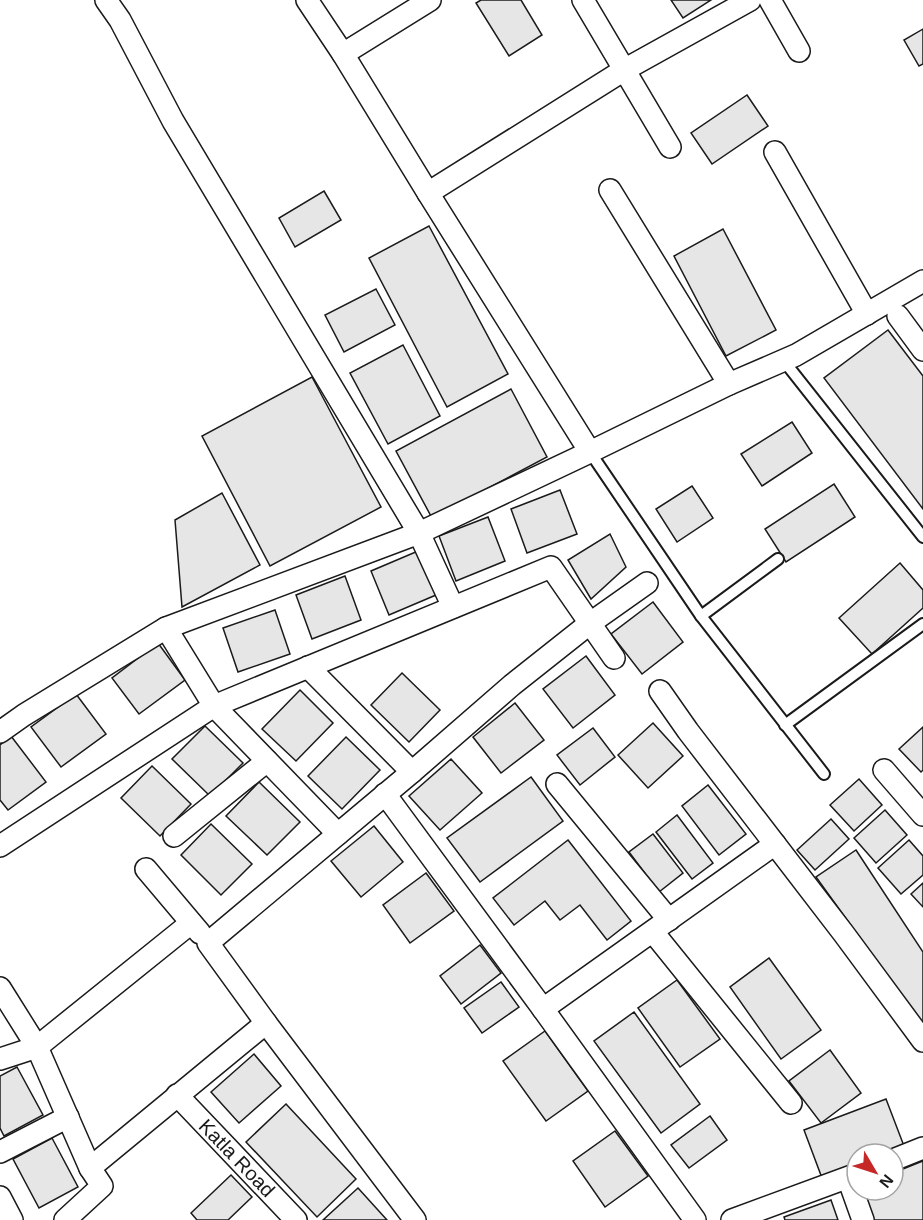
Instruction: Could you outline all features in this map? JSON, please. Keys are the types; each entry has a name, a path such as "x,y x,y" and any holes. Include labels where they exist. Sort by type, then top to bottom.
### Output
{"street":[{"path":"106,0 120,20 173,120 419,533 453,607"},
{"path":"307,0 343,54 590,452"},
{"path":"343,54 430,0"},
{"path":"584,0 670,147"},
{"path":"428,193 624,70 750,0"},
{"path":"770,0 798,51"},
{"path":"775,152 867,314"},
{"path":"610,190 729,384"},
{"path":"0,732 34,708 166,628 419,533 729,384 784,361 923,281"},
{"path":"898,316 923,350"},
{"path":"0,846 214,706 551,567 614,658"},
{"path":"208,943 512,686 590,624 647,583"},
{"path":"166,628 214,706 338,834"},
{"path":"308,667 412,772"},
{"path":"660,691 923,1041"},
{"path":"174,836 267,762"},
{"path":"884,770 923,815"},
{"path":"556,784 791,1103"},
{"path":"385,795 695,1220"},
{"path":"543,1009 775,844"},
{"path":"146,869 208,943 415,1220"},
{"path":"0,1059 38,1047 191,922"},
{"path":"0,988 38,1047 90,1168 102,1186 65,1220"},
{"path":"90,1168 266,1023"},
{"name":"Katla Road","path":"177,1095 296,1220"},
{"path":"0,1152 68,1117"},
{"path":"905,1155 923,1148"},
{"path":"732,1220 845,1179"},
{"path":"0,1197 12,1220"},
{"path":"859,1202 863,1220"}],"lane":[{"path":"784,361 923,537"},
{"path":"590,452 701,616 824,774"},
{"path":"701,616 778,559"},
{"path":"785,724 923,624"}],"building":[{"path":"481,0 521,0 542,35 509,56 476,3"},
{"path":"671,0 711,0 683,18"},
{"path":"923,29 923,64 919,66 904,40"},
{"path":"747,95 768,126 712,164 691,133"},
{"path":"324,191 341,220 295,247 279,218"},
{"path":"429,226 508,374 447,407 369,258"},
{"path":"723,229 776,330 726,356 674,256"},
{"path":"376,289 395,325 344,352 325,315"},
{"path":"888,330 923,376 923,509 824,378"},
{"path":"403,345 440,416 388,444 350,373"},
{"path":"312,377 381,507 270,566 202,436"},
{"path":"511,389 547,457 432,518 396,451"},
{"path":"792,422 812,453 762,486 741,454"},
{"path":"834,484 855,517 786,562 765,529"},
{"path":"692,486 713,518 677,542 656,509"},
{"path":"560,490 577,534 527,553 511,509"},
{"path":"222,493 260,565 182,607 175,520"},
{"path":"488,517 505,561 456,581 439,536"},
{"path":"610,534 626,567 591,599 568,560"},
{"path":"418,551 436,595 389,615 371,571"},
{"path":"900,563 923,590 923,608 872,654 839,618"},
{"path":"345,576 361,620 312,639 296,595"},
{"path":"653,602 683,642 642,674 611,634"},
{"path":"275,610 290,654 238,672 223,628"},
{"path":"158,643 185,680 139,714 112,678"},
{"path":"586,656 615,695 573,728 543,689"},
{"path":"402,673 440,710 409,742 371,705"},
{"path":"300,690 333,723 296,761 262,729"},
{"path":"76,694 106,734 61,767 31,727"},
{"path":"515,703 544,740 501,773 473,737"},
{"path":"653,723 683,756 648,788 618,755"},
{"path":"205,726 243,763 210,796 172,759"},
{"path":"923,727 923,770 921,772 899,749"},
{"path":"593,728 615,757 580,785 557,755"},
{"path":"11,736 46,782 8,810 0,800 0,745"},
{"path":"346,737 380,770 342,809 308,776"},
{"path":"451,759 482,793 440,830 409,796"},
{"path":"152,766 191,804 160,836 121,798"},
{"path":"531,777 563,821 480,882 447,838"},
{"path":"859,779 882,805 854,831 830,805"},
{"path":"259,782 300,822 267,855 226,816"},
{"path":"708,785 746,834 719,855 682,806"},
{"path":"885,810 907,835 876,863 854,838"},
{"path":"677,815 713,863 692,879 656,832"},
{"path":"831,819 849,839 815,870 797,850"},
{"path":"211,824 252,864 221,895 181,855"},
{"path":"374,826 403,862 361,897 331,861"},
{"path":"653,834 683,873 659,892 629,852"},
{"path":"568,840 631,921 607,940 580,905 560,920 545,901 514,925 493,898"},
{"path":"909,840 923,856 923,875 901,894 878,868"},
{"path":"856,850 923,952 923,1025 816,877"},
{"path":"426,873 454,911 410,943 383,905"},
{"path":"923,883 923,907 911,894"},
{"path":"480,945 501,973 461,1004 440,976"},
{"path":"769,958 821,1030 781,1059 730,987"},
{"path":"677,980 720,1039 680,1067 638,1008"},
{"path":"501,982 519,1007 482,1033 464,1008"},
{"path":"634,1012 700,1104 661,1133 594,1041"},
{"path":"545,1031 588,1091 546,1121 503,1061"},
{"path":"830,1050 861,1093 821,1123 789,1081"},
{"path":"254,1054 281,1086 239,1123 211,1092"},
{"path":"17,1067 43,1115 4,1136 0,1128 0,1076"},
{"path":"886,1099 902,1142 845,1142 845,1169 822,1178 804,1130"},
{"path":"286,1104 356,1179 317,1217 246,1142"},
{"path":"710,1116 727,1140 689,1168 671,1145"},
{"path":"615,1131 648,1176 605,1207 573,1161"},
{"path":"52,1138 78,1187 39,1208 13,1159"},
{"path":"923,1161 923,1220 873,1220 866,1202 905,1202 905,1168"},
{"path":"231,1175 252,1197 228,1220 197,1220 191,1213"},
{"path":"358,1188 387,1220 323,1220"},
{"path":"831,1200 838,1220 785,1220 784,1217"}]}
